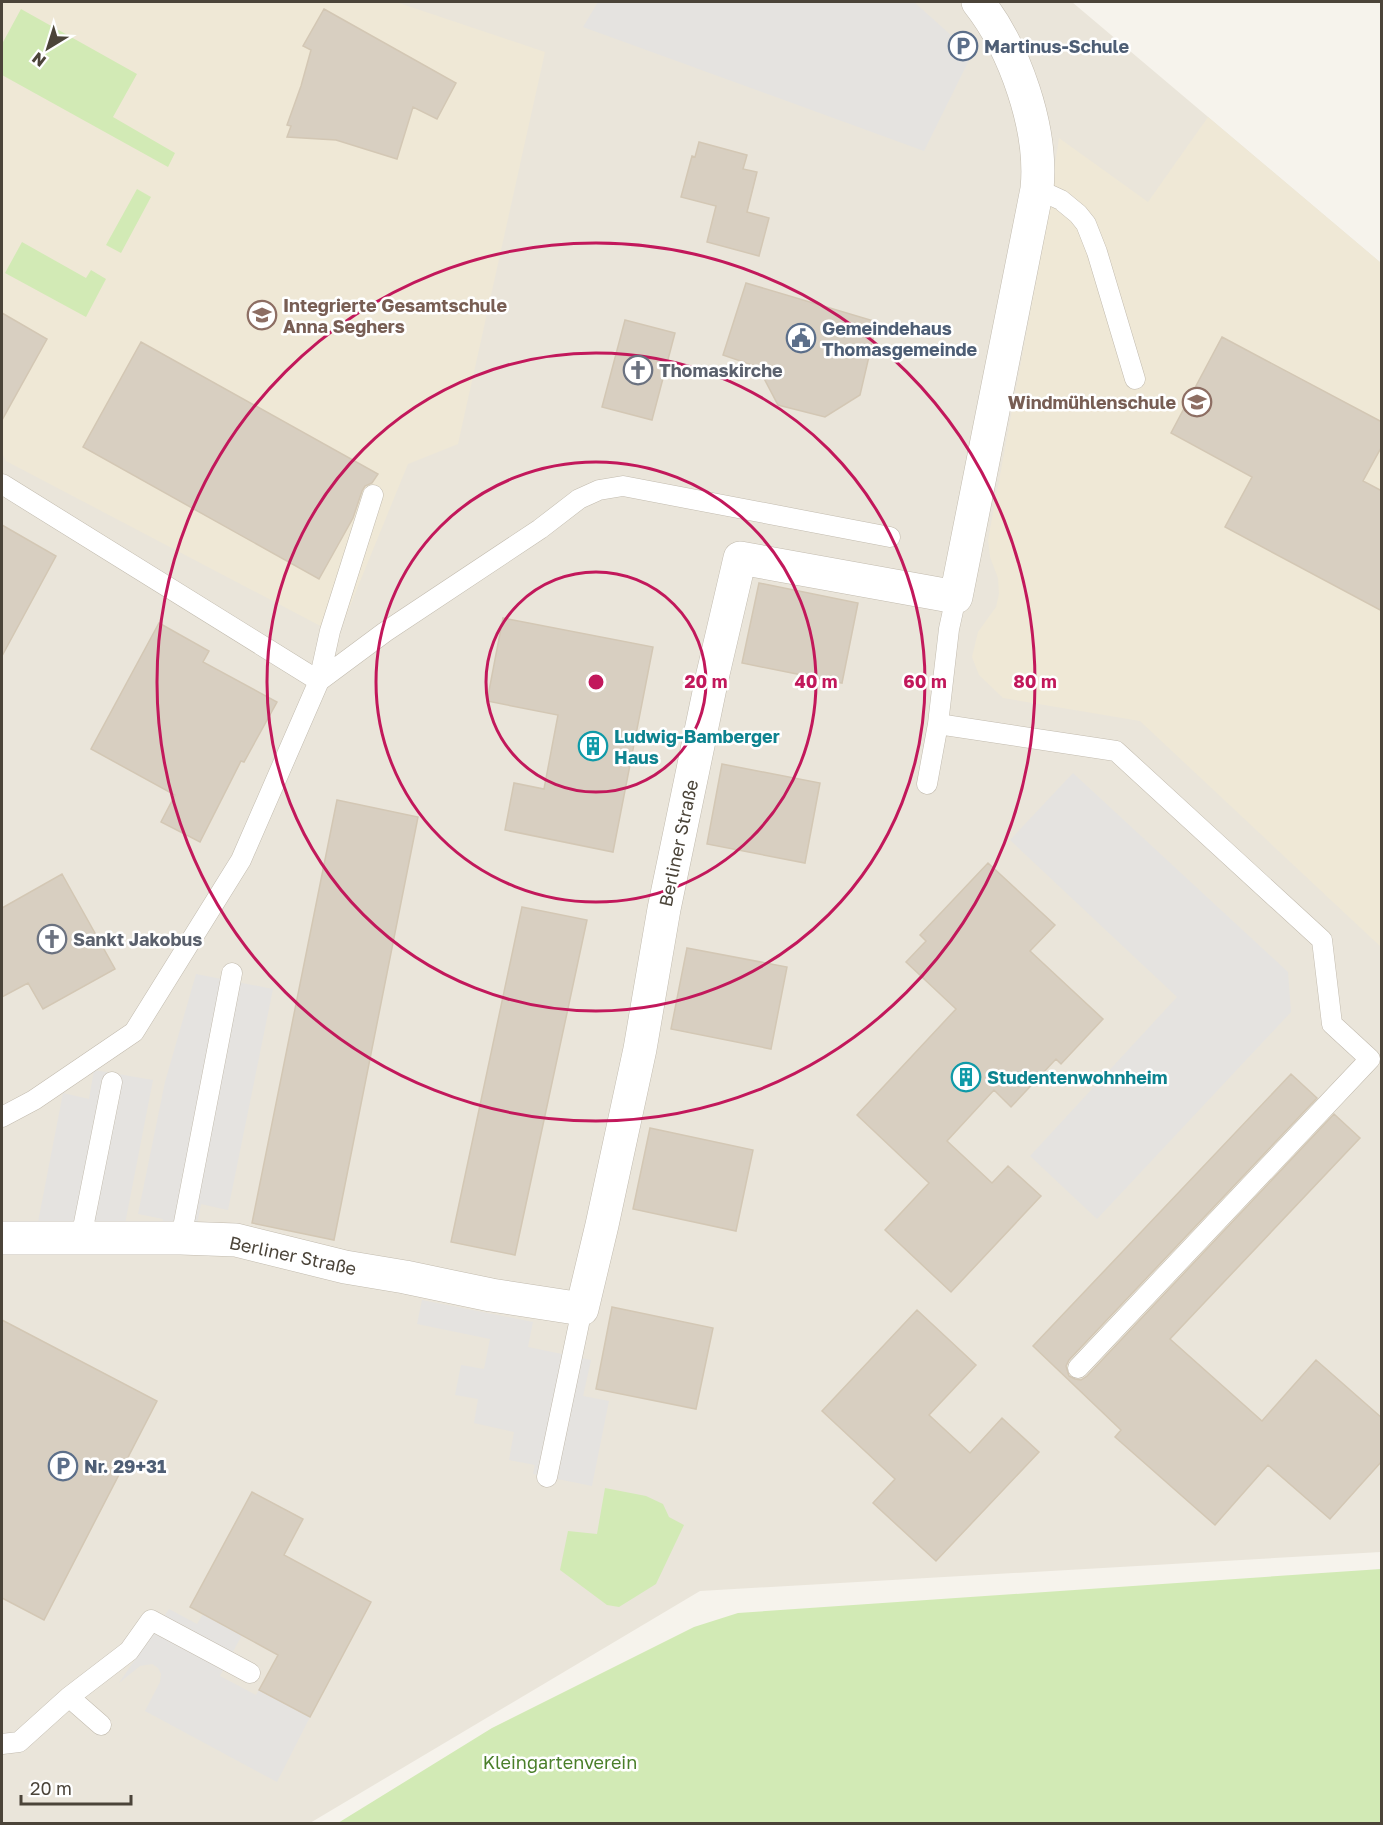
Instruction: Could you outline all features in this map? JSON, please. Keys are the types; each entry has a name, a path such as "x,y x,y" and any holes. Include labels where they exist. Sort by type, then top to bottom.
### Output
{"street":[{"path":"956,597 1039,168 1020,75 992,19 978,2"},
{"name":"Berliner Straße","path":"2,1238 236,1240 345,1267 491,1295 582,1309 640,1049 664,909 712,678 740,558 956,597"}],"lane":[{"path":"1036,189 1061,200 1086,224 1097,252 1135,378"},
{"path":"2,484 319,681"},
{"path":"319,681 384,632 540,529 579,499 599,490 623,486 890,537"},
{"path":"2,1117 34,1100 134,1032 241,861 319,681 330,631 373,495"},
{"path":"927,784 956,597"},
{"path":"938,724 1116,751 1322,940 1332,1024 1370,1059 1078,1368"},
{"path":"181,1238 232,973"},
{"path":"81,1239 112,1083"},
{"name":"Berliner Straße","path":"547,1477 582,1309"},
{"path":"2,1744 19,1742 69,1697 129,1651 151,1620 250,1673"},
{"path":"69,1697 101,1725"}],"shaded area":[{"path":"2,2 1072,2 1381,263 1381,1552 700,1591 310,1823 2,1824"},
{"name":"Integrierte Gesamtschule Anna Seghers","path":"2,2 396,2 545,52 458,444 408,464 341,628 330,631 6,461 2,453"},
{"path":"598,2 914,2 972,54 924,151 583,27"},
{"name":"Windmühlenschule","path":"1208,117 1381,263 1381,947 1140,721 1003,698 979,675 972,657 978,632 996,607 999,594 998,578 990,557 988,540 1041,254 1059,138 1148,202"},
{"name":"Studentenwohnheim","path":"1073,773 1288,972 1291,1012 1097,1219 1030,1156 1177,997 1010,840"},
{"path":"196,974 273,989 228,1210 201,1204 197,1225 162,1225 163,1219 138,1214 165,1082"},
{"path":"94,1070 153,1080 125,1224 38,1222 63,1093 89,1099"},
{"path":"422,1300 533,1322 528,1347 591,1360 583,1396 609,1401 592,1486 533,1474 535,1465 509,1460 514,1432 474,1423 478,1399 455,1395 461,1365 484,1369 490,1339 417,1324"},
{"path":"169,1609 197,1624 203,1614 242,1635 220,1676 256,1695 259,1690 310,1717 277,1782 145,1711 160,1682 161,1674 152,1664 140,1666 119,1683"}],"green space":[{"path":"21,9 137,74 113,117 175,153 168,167 2,75 2,44"},
{"path":"137,189 151,197 121,253 106,245"},
{"path":"22,242 86,278 91,270 106,279 86,317 5,273"},
{"path":"605,1488 646,1496 663,1504 669,1517 684,1525 656,1584 619,1607 607,1605 560,1570 568,1531 597,1534"},
{"name":"Kleingartenverein","path":"1381,1569 1381,1823 338,1823 492,1728 694,1627 738,1613"}],"building":[{"path":"324,9 456,83 437,119 413,107 397,159 336,140 287,137 291,126 287,125 311,50 303,46"},
{"path":"699,142 747,155 743,169 757,172 747,212 769,218 759,256 707,242 716,206 681,197 692,156 695,157"},
{"name":"Gemeindehaus Thomasgemeinde","path":"746,283 877,322 860,395 825,417 778,405 758,367 723,355"},
{"path":"2,313 47,339 2,420"},
{"name":"Thomaskirche","path":"625,320 675,333 652,420 602,407"},
{"path":"1222,337 1382,422 1382,446 1363,481 1382,491 1382,611 1225,527 1252,477 1171,433"},
{"path":"141,342 378,474 362,491 353,518 319,579 83,447"},
{"path":"2,525 56,556 2,656"},
{"path":"759,583 858,603 842,683 742,663"},
{"name":"Ludwig-Bamberger Haus","path":"503,618 653,647 613,852 505,830 514,783 544,789 558,715 487,701"},
{"path":"159,623 209,651 203,662 277,702 244,762 241,761 200,842 161,822 175,795 91,749"},
{"path":"722,764 820,783 805,863 707,844"},
{"path":"337,800 418,817 334,1240 252,1223"},
{"name":"Studentenwohnheim","path":"988,863 1055,925 1030,951 1103,1019 1061,1064 1056,1059 1011,1107 994,1090 947,1141 992,1183 1008,1166 1041,1196 951,1292 885,1230 929,1183 857,1115 956,1009 906,962 926,941 920,935"},
{"name":"Sankt Jakobus","path":"62,874 115,969 43,1009 28,983 2,997 2,908"},
{"path":"522,907 587,920 515,1255 451,1242"},
{"path":"687,948 787,967 771,1049 671,1029"},
{"path":"1291,1074 1317,1098 1069,1360 1066,1366 1069,1376 1075,1379 1081,1380 1087,1376 1334,1114 1360,1138 1170,1339 1262,1421 1316,1360 1382,1418 1382,1461 1330,1519 1268,1465 1215,1525 1115,1437 1121,1430 1033,1346"},
{"path":"650,1128 753,1150 736,1231 633,1209"},
{"path":"612,1307 713,1328 696,1409 596,1389"},
{"path":"917,1310 976,1365 929,1415 970,1453 1002,1418 1039,1452 936,1561 873,1503 895,1479 822,1411"},
{"name":"Nr. 29+31","path":"2,1320 157,1401 44,1620 2,1598"},
{"path":"252,1492 303,1519 284,1555 371,1602 310,1717 259,1690 278,1655 190,1607"}],"place":[{"name":"Martinus-Schule","path":"963,46"},
{"name":"Integrierte Gesamtschule Anna Seghers","path":"262,315"},
{"name":"Gemeindehaus Thomasgemeinde","path":"801,338"},
{"name":"Thomaskirche","path":"638,370"},
{"name":"Windmühlenschule","path":"1197,402"},
{"name":"Ludwig-Bamberger Haus","path":"593,746"},
{"name":"Sankt Jakobus","path":"52,939"},
{"name":"Studentenwohnheim","path":"966,1077"},
{"name":"Nr. 29+31","path":"63,1466"}]}
